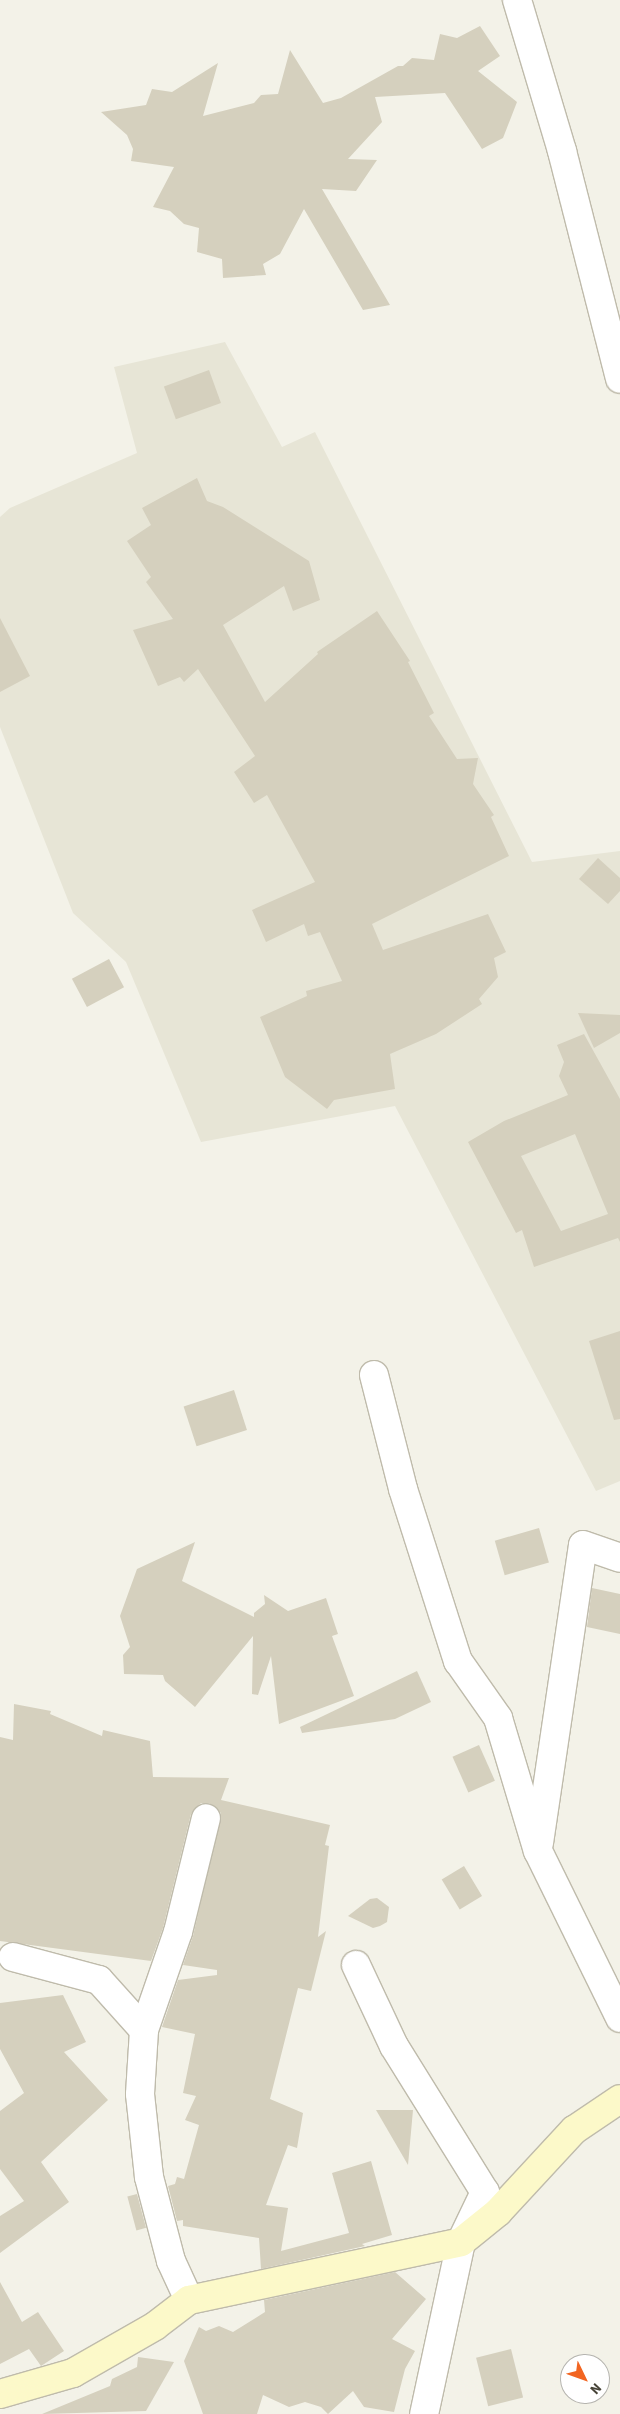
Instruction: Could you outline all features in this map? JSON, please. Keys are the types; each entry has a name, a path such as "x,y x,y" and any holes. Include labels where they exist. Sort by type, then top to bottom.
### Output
{"street":[{"path":"517,0 562,150 620,379"},
{"path":"374,1375 403,1489 458,1661 498,1718 538,1852 620,2018"},
{"path":"538,1852 583,1545 620,1558"},
{"path":"189,2300 171,2262 149,2177 140,2094 144,2030 178,1932 206,1818"},
{"path":"13,1957 99,1980 144,2030"},
{"path":"356,1965 394,2046 486,2192 461,2242 424,2414"},
{"path":"0,2394 72,2374 155,2326 189,2300 461,2242 498,2212 574,2130 620,2099"}],"shaded area":[{"path":"225,342 282,447 315,432 532,862 620,851 620,1481 596,1491 395,1106 201,1142 126,962 73,913 0,727 0,517 10,508 137,453 114,367"}],"building":[{"path":"480,26 500,56 478,71 517,102 503,138 482,149 445,93 375,97 382,122 348,159 377,160 356,191 322,189 390,305 363,310 304,209 280,254 263,264 266,275 223,278 222,259 197,252 199,228 184,224 170,211 153,207 174,167 131,161 133,149 127,135 101,112 146,105 152,89 172,92 218,63 203,116 254,103 261,95 278,94 290,50 323,103 341,98 398,66 403,66 412,58 434,60 440,34 457,38"},
{"path":"209,370 221,403 176,419 164,386"},
{"path":"197,478 207,501 223,507 309,561 320,600 293,611 284,586 223,625 265,702 318,654 317,652 377,611 410,661 408,662 434,713 429,716 457,759 478,758 473,784 494,815 491,817 509,856 372,924 383,950 488,914 506,952 494,958 498,977 479,999 482,1004 436,1034 390,1054 395,1089 334,1100 327,1109 285,1077 260,1017 307,996 306,991 342,981 320,932 308,936 304,924 266,942 252,910 315,882 267,795 254,803 234,772 255,756 198,669 184,682 180,677 158,686 133,630 173,619 146,582 151,577 127,541 151,525 142,508"},
{"path":"0,618 30,676 0,692"},
{"path":"598,858 620,878 620,891 608,904 579,879"},
{"path":"109,959 124,987 87,1007 72,979"},
{"path":"578,1013 620,1015 620,1033 594,1048"},
{"path":"584,1034 620,1099 620,1242 618,1238 534,1267 522,1230 516,1233 468,1142 504,1121 568,1095 559,1076 564,1062 557,1045","holes":["575,1134 608,1214 561,1231 521,1156"]},
{"path":"620,1331 620,1419 614,1420 589,1341"},
{"path":"234,1390 247,1430 197,1446 184,1406"},
{"path":"539,1528 549,1563 505,1575 495,1541"},
{"path":"195,1542 182,1581 254,1617 254,1613 265,1604 264,1595 288,1611 326,1598 338,1634 332,1636 354,1696 279,1724 271,1656 258,1695 252,1694 253,1636 195,1707 165,1681 163,1675 124,1674 123,1655 130,1647 120,1616 137,1569"},
{"path":"592,1588 620,1594 620,1634 587,1627"},
{"path":"417,1671 431,1702 395,1719 302,1733 300,1727"},
{"path":"14,1704 51,1711 50,1714 102,1736 103,1730 150,1741 153,1777 229,1778 221,1800 330,1825 325,1845 329,1846 318,1937 326,1931 311,1991 298,1988 270,2099 303,2113 297,2148 288,2145 266,2205 288,2208 281,2251 349,2233 332,2173 371,2161 392,2235 362,2244 365,2246 261,2269 259,2238 183,2226 183,2220 177,2221 168,2186 175,2184 177,2177 184,2179 199,2125 185,2120 196,2096 183,2093 195,2034 162,2027 178,1980 217,1975 217,1970 183,1965 193,1936 221,1813 209,1803 201,1803 191,1814 163,1928 151,1961 0,1941 0,1737 13,1740"},
{"path":"479,1745 495,1781 468,1792 453,1757"},
{"path":"464,1866 482,1896 460,1909 442,1879"},
{"path":"377,1898 389,1907 387,1922 373,1928 348,1916 370,1899"},
{"path":"63,1995 86,2042 64,2052 108,2100 41,2162 69,2202 0,2253 0,2216 24,2201 0,2169 0,2111 24,2093 0,2049 0,2003"},
{"path":"376,2110 413,2110 408,2165"},
{"path":"137,2194 146,2228 136,2230 127,2197"},
{"path":"395,2272 426,2299 392,2339 415,2351 405,2369 394,2412 364,2407 353,2391 328,2414 321,2407 305,2402 289,2407 263,2395 257,2414 203,2414 184,2361 199,2327 206,2331 219,2326 233,2332 265,2312 264,2300"},
{"path":"0,2282 22,2322 38,2312 64,2351 41,2366 29,2349 0,2364"},
{"path":"511,2349 523,2398 488,2406 476,2358"},
{"path":"138,2357 174,2362 146,2411 42,2414 110,2386 112,2379 137,2367"}]}
